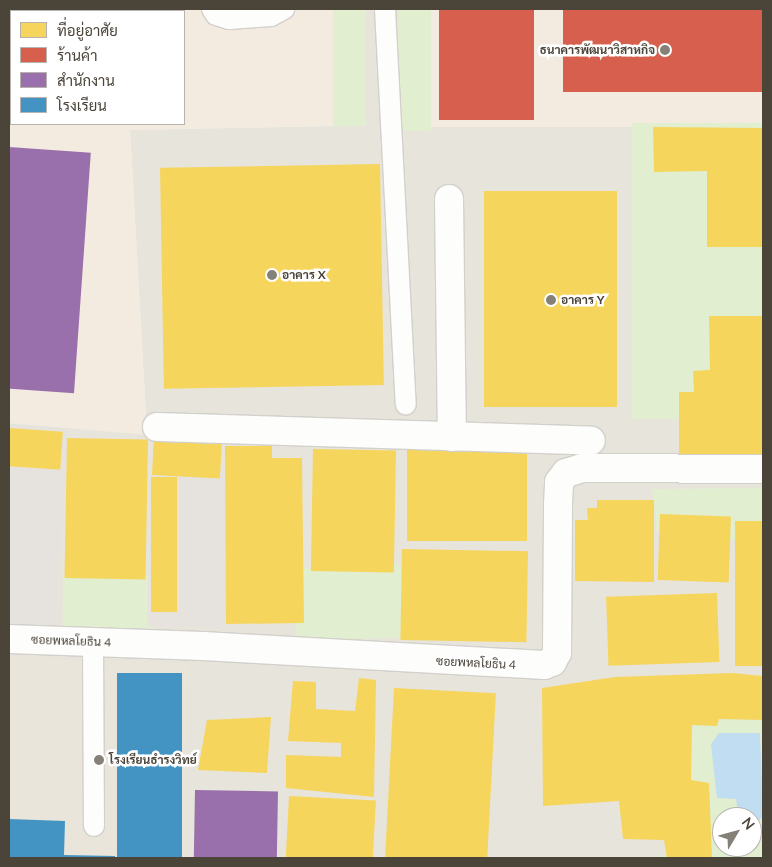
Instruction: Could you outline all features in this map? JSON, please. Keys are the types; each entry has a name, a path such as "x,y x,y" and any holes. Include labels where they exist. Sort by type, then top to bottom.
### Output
{"street":[{"path":"449,199 452,437"},
{"path":"157,427 591,441"},
{"path":"561,440 566,473 582,468 763,469"},
{"name":"ซอยพหลโยธิน 4","path":"9,639 94,641 544,665 552,662 557,653 559,482 566,473"}],"lane":[{"path":"212,9 216,15 229,19 271,16 284,9"},
{"path":"385,9 406,404"},
{"path":"94,641 94,826"}],"shaded area":[{"path":"9,9 333,9 335,126 130,130 147,435 9,423"},
{"path":"333,9 431,9 437,127 763,123 763,858 9,858 9,423 147,434 130,130 335,126"},
{"path":"431,9 763,9 763,127 431,127"},
{"path":"9,424 69,428 55,633 9,630"},
{"path":"150,469 231,470 228,627 147,626"},
{"name":"โรงเรียนธำรงวิทย์","path":"9,657 189,663 182,858 9,858"}],"green space":[{"path":"333,9 366,9 366,126 333,126"},
{"path":"398,9 431,9 431,131 398,131"},
{"path":"632,123 763,123 763,419 632,419"},
{"path":"763,488 763,543 657,532 652,489"},
{"path":"414,564 417,637 297,641 294,568"},
{"path":"63,575 151,575 151,628 63,628"},
{"path":"686,712 763,720 763,858 646,858 689,852"}],"water":[{"path":"719,733 760,733 763,817 762,818 762,807 737,807 736,799 717,798 711,744"}],"building: ที่อยู่อาศัย":[{"path":"653,127 763,128 763,247 707,247 707,171 654,172"},
{"name":"อาคาร X","path":"380,164 384,385 164,389 160,168"},
{"name":"อาคาร Y","path":"484,191 617,191 617,407 484,407"},
{"path":"709,316 763,316 763,455 679,455 679,392 694,392 693,371 710,370"},
{"path":"9,428 63,432 60,470 9,466"},
{"path":"154,437 222,441 220,479 152,475"},
{"path":"67,438 148,439 146,579 65,578"},
{"path":"225,446 272,446 272,458 302,458 304,623 226,624"},
{"path":"313,449 396,450 394,572 311,571"},
{"path":"407,450 527,450 527,541 407,541"},
{"path":"151,477 177,477 177,612 151,612"},
{"path":"597,500 654,500 654,582 575,581 575,520 588,520 587,508 597,508"},
{"path":"660,514 731,516 729,582 658,580"},
{"path":"735,521 763,521 763,666 735,666"},
{"path":"402,549 528,551 526,642 400,640"},
{"path":"717,593 719,662 608,666 606,597"},
{"path":"732,673 763,676 763,720 719,719 717,726 692,725 691,780 709,783 712,858 667,858 664,840 623,839 619,801 543,806 542,688 615,677"},
{"path":"359,678 376,680 374,797 286,788 286,755 341,757 341,743 288,741 293,681 316,682 316,709 355,711"},
{"path":"394,688 496,693 487,858 385,858"},
{"path":"271,717 267,773 198,770 207,720"},
{"path":"289,796 376,801 373,858 286,858"}],"building: ร้านค้า":[{"path":"89,9 167,9 167,10"},
{"path":"439,9 534,9 534,120 439,120"},
{"name":"ธนาคารพัฒนาวิสาหกิจ","path":"563,9 763,9 763,92 563,92"}],"building: สำนักงาน":[{"path":"9,147 91,153 74,393 9,389"},
{"path":"195,790 278,791 277,858 194,858"}],"building: โรงเรียน":[{"path":"117,673 182,673 182,858 117,858"},
{"path":"9,819 65,821 64,855 115,856 115,858 9,858"}],"place":[{"name":"ธนาคารพัฒนาวิสาหกิจ","path":"665,50"},
{"name":"อาคาร X","path":"272,275"},
{"name":"อาคาร Y","path":"551,300"},
{"name":"โรงเรียนธำรงวิทย์","path":"99,760"}]}
